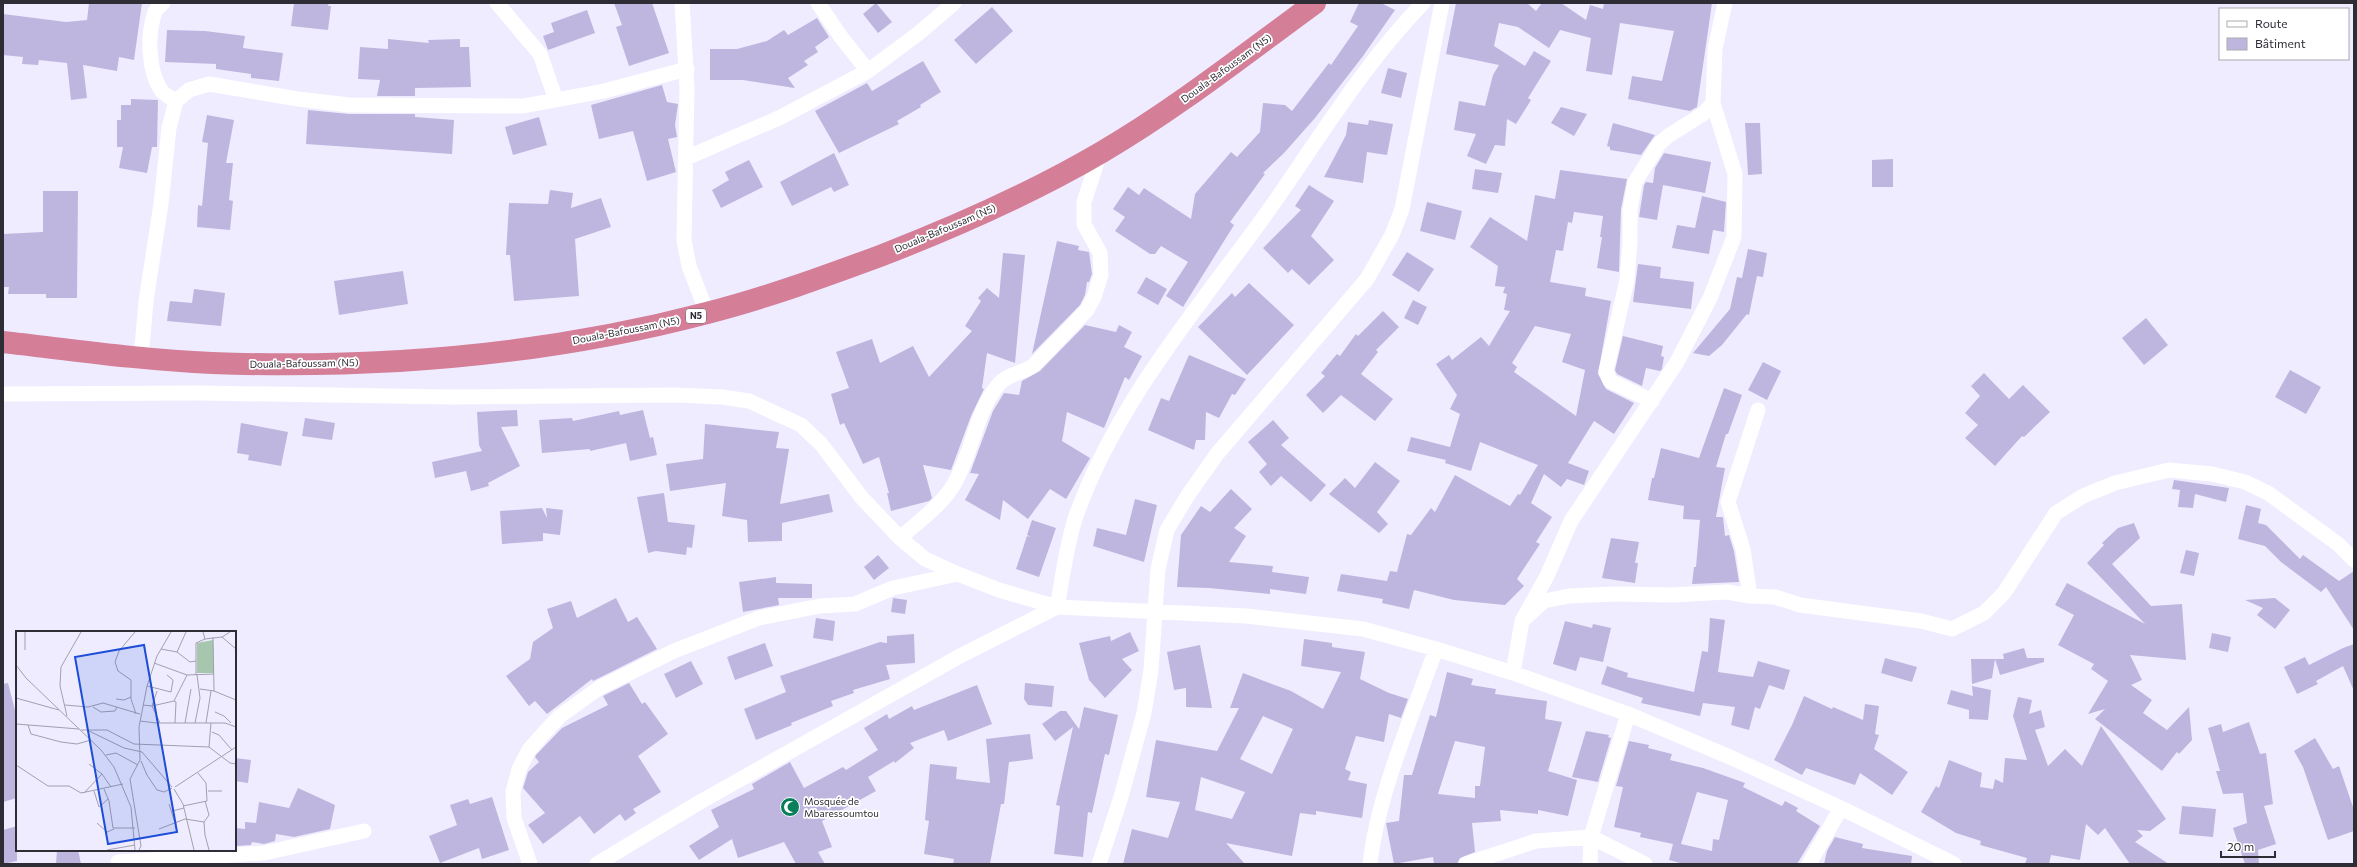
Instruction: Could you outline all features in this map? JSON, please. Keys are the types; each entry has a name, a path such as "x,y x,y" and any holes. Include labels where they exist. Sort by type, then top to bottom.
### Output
{"highway":[{"name":"Douala-Bafoussam (N5)","path":"3,342 141,359 215,363 327,364 411,360 520,350 616,334 707,313 801,286 935,234 1025,192 1100,153 1164,113 1308,5"}],"street":[{"path":"163,3 155,11 151,36 152,62 156,81 162,92 176,101"},
{"path":"497,3 540,54 556,100"},
{"path":"682,3 687,69 684,240 689,266 707,313"},
{"path":"818,3 841,37 868,71"},
{"path":"686,158 779,118 868,71 919,33 954,3"},
{"path":"1057,607 1076,516 1110,441 1138,394 1172,341 1232,263 1325,127 1396,32 1424,3"},
{"path":"1099,864 1121,797 1144,713 1150,670 1158,569 1167,530 1188,495 1217,454 1367,279 1392,235 1402,210 1442,3"},
{"path":"1513,673 1522,621 1547,576 1571,521 1677,362 1710,298 1734,237 1735,174 1713,103 1715,49 1725,3"},
{"path":"141,359 151,261 161,204 169,128 176,101 188,90 210,84 298,99 349,105 490,108 523,106 604,91 687,69"},
{"path":"1652,401 1610,381 1606,371 1627,280 1632,195 1640,171 1650,162 1659,144 1668,136 1703,114 1713,103"},
{"path":"900,538 941,501 954,484 988,397 1000,382 1026,371 1034,365 1087,310 1094,296 1101,275 1100,253 1084,224 1084,202 1100,153"},
{"path":"3,394 199,393 451,397 675,395 742,400 776,412 801,425 821,444 862,498 900,538 925,559 999,590 1057,607 1154,613 1246,616 1363,629 1436,649 1513,673 1628,714 1732,758 1841,808 1954,864"},
{"path":"1750,596 1743,549 1728,502 1758,410"},
{"path":"1522,621 1544,601 1569,596 1727,592 1750,596 1775,597 1800,605 1921,621 1952,629 1984,613 2004,593 2056,513 2083,496 2115,484 2169,470 2212,474 2245,482 2268,493 2338,544 2354,560"},
{"path":"530,864 514,818 513,792 519,769 529,750 560,716 599,688 674,651 759,618 820,606 855,604 894,588 958,574"},
{"path":"597,864 700,802 960,656 1057,607"},
{"path":"1370,864 1372,845 1390,780 1436,649"},
{"path":"1590,864 1591,837 1628,714"},
{"path":"1808,864 1841,808"},
{"path":"117,859 264,858 364,831"},
{"path":"1466,864 1536,841 1591,837 1645,864"}],"building":[{"path":"89,3 142,3 134,60 119,57 117,71 83,65 87,98 71,100 67,63 39,60 38,65 22,64 23,57 3,55 3,14 66,22 87,20"},
{"path":"294,3 329,3 328,6 331,6 328,30 291,26"},
{"path":"614,3 652,3 669,53 629,66 616,27 622,25"},
{"path":"876,3 892,22 878,33 863,14"},
{"path":"1359,3 1381,3 1395,10 1363,56 1315,118 1284,153 1263,173 1265,174 1230,222 1234,225 1183,307 1166,296 1188,262 1161,246 1155,254 1150,254 1115,231 1125,217 1113,209 1128,187 1139,195 1144,188 1191,219 1195,194 1231,152 1237,157 1260,132 1263,103 1285,105 1292,111 1329,63 1331,65 1358,26 1350,22"},
{"path":"1456,3 1527,3 1536,11 1542,3 1561,3 1586,20 1590,5 1603,9 1604,3 1712,3 1697,107 1690,111 1628,99 1632,76 1662,81 1674,31 1620,23 1612,75 1586,71 1591,38 1560,30 1549,48 1518,27 1499,23 1494,46 1525,66 1534,51 1551,61 1528,98 1531,100 1516,124 1507,119 1505,146 1495,145 1486,164 1467,156 1476,134 1454,130 1459,101 1485,106 1493,75 1499,65 1446,54"},
{"path":"992,7 1013,31 976,64 954,40"},
{"path":"587,10 595,33 548,50 543,36 554,32 551,23"},
{"path":"817,18 829,37 815,47 818,52 804,61 808,65 788,78 795,88 743,80 710,80 710,49 737,49 767,41 784,30 788,35"},
{"path":"167,30 205,31 245,36 243,48 283,53 279,81 251,78 251,74 216,69 216,64 165,62"},
{"path":"388,39 429,43 428,40 460,39 460,47 469,47 471,87 415,88 415,96 377,96 380,80 358,79 360,47 388,49"},
{"path":"923,61 941,92 920,105 921,107 897,121 899,124 839,153 815,111 867,83 872,91"},
{"path":"1388,68 1407,73 1401,98 1381,93"},
{"path":"662,85 667,102 678,104 675,125 677,137 668,139 676,172 647,181 633,131 599,139 591,105"},
{"path":"131,99 158,100 157,147 152,147 147,173 119,168 123,147 117,147 117,120 121,120 121,105 131,105"},
{"path":"1561,107 1587,114 1574,136 1551,123"},
{"path":"308,110 349,114 415,114 415,117 454,120 452,154 306,144"},
{"path":"207,115 234,120 226,163 233,163 229,200 233,201 230,230 197,227 198,205 202,206 208,143 202,142"},
{"path":"539,117 547,145 513,155 505,127"},
{"path":"1369,120 1393,124 1387,155 1367,152 1363,183 1324,177 1346,135 1348,122 1368,125"},
{"path":"1613,123 1655,135 1641,155 1610,150 1610,147 1607,146"},
{"path":"1745,123 1760,123 1762,174 1748,175"},
{"path":"834,153 849,185 834,192 831,187 792,206 780,182"},
{"path":"1664,153 1711,162 1705,193 1663,185 1657,220 1639,217 1644,185 1646,182 1653,183 1655,168"},
{"path":"1893,159 1893,187 1872,187 1872,160"},
{"path":"749,160 763,187 721,208 712,190 729,180 725,172"},
{"path":"1475,169 1502,173 1498,193 1472,189"},
{"path":"1560,170 1627,179 1621,209 1619,272 1597,268 1602,237 1600,237 1603,216 1574,212 1572,223 1568,222 1563,251 1556,250 1550,282 1586,288 1585,296 1611,301 1598,374 1606,389 1634,403 1614,434 1594,421 1568,463 1589,471 1584,485 1567,479 1561,487 1544,474 1531,503 1552,517 1536,542 1540,544 1517,579 1524,586 1505,605 1454,600 1414,590 1409,609 1382,603 1383,599 1337,591 1341,574 1387,581 1390,571 1397,572 1407,534 1411,535 1431,508 1435,512 1455,475 1510,506 1518,494 1520,495 1538,465 1480,442 1471,471 1445,463 1446,460 1407,451 1411,437 1450,447 1460,414 1450,409 1457,395 1436,364 1449,355 1452,360 1481,337 1489,346 1510,311 1504,310 1507,294 1503,293 1505,287 1495,286 1498,266 1470,247 1490,217 1527,241 1535,195 1555,199","holes":["1535,326 1571,334 1562,362 1585,370 1576,416 1514,372 1517,367 1512,363"]},
{"path":"1309,185 1334,201 1311,236 1334,260 1309,285 1292,269 1288,273 1263,248 1301,210 1295,206"},
{"path":"550,190 573,193 571,208 601,198 611,227 575,239 579,296 514,301 510,255 506,255 509,203 548,204"},
{"path":"43,191 78,191 77,298 46,298 46,294 8,294 9,287 3,287 3,234 43,232"},
{"path":"1702,196 1726,202 1724,232 1713,230 1709,254 1672,248 1677,225 1695,228"},
{"path":"1427,202 1462,211 1455,240 1420,231"},
{"path":"1057,241 1079,246 1078,250 1089,252 1092,274 1089,282 1087,282 1085,295 1080,305 1032,354"},
{"path":"1748,249 1767,253 1763,277 1757,276 1749,315 1747,314 1722,345 1709,356 1693,353 1730,309 1737,277 1742,278"},
{"path":"1407,252 1434,269 1419,292 1392,275"},
{"path":"1003,253 1025,255 1015,363 987,353 982,388 984,389 971,416 951,470 923,465 932,498 929,501 891,511 887,493 889,493 879,457 863,464 844,423 840,425 831,394 849,388 836,352 872,339 880,363 913,346 929,377 972,331 965,326 981,301 978,298 987,288 999,298"},
{"path":"1638,264 1661,267 1660,278 1694,282 1691,309 1633,302"},
{"path":"403,271 408,304 339,315 334,281"},
{"path":"1146,277 1167,289 1158,305 1137,293"},
{"path":"1249,283 1294,325 1247,375 1198,327 1232,293 1235,297"},
{"path":"194,289 225,293 221,326 167,321 170,301 192,303"},
{"path":"1413,300 1427,307 1418,325 1404,318"},
{"path":"1383,311 1399,327 1376,350 1378,352 1361,374 1393,399 1375,421 1341,395 1323,413 1306,395 1325,376 1321,373 1337,354 1340,356 1356,334 1358,336"},
{"path":"2146,318 2168,345 2144,365 2122,338"},
{"path":"1085,325 1116,332 1119,325 1132,332 1124,347 1142,356 1129,380 1125,377 1104,428 1067,412 1062,441 1090,458 1066,499 1050,489 1028,519 1003,500 1000,520 965,500 979,474 970,473 993,411 1004,393 1019,395 1022,381 1040,371"},
{"path":"1623,336 1663,346 1661,356 1664,357 1662,369 1660,371 1646,368 1642,386 1617,374 1615,370"},
{"path":"1189,355 1246,379 1235,395 1232,394 1219,418 1206,412 1205,440 1196,440 1194,450 1148,430 1161,398 1169,401"},
{"path":"1763,362 1781,371 1767,400 1748,390"},
{"path":"2290,370 2321,387 2306,414 2275,397"},
{"path":"1984,373 2009,399 2023,385 2050,412 2024,437 2022,436 1995,466 1965,438 1978,425 1965,413 1980,396 1971,386"},
{"path":"1724,388 1742,395 1728,434 1726,434 1716,467 1725,468 1716,517 1723,517 1725,536 1729,535 1734,551 1739,582 1692,584 1694,567 1696,567 1700,520 1683,519 1684,506 1648,500 1652,478 1654,478 1661,448 1699,458"},
{"path":"517,410 518,426 501,427 520,466 488,483 489,486 471,491 466,471 435,478 432,462 482,451 479,445 477,412"},
{"path":"643,410 650,438 653,437 657,455 630,461 626,443 590,451 590,449 542,453 539,420 572,418 573,421 619,411 620,415"},
{"path":"305,418 335,423 332,440 302,436"},
{"path":"1273,420 1289,438 1281,445 1326,485 1311,502 1281,476 1271,486 1259,472 1267,464 1248,442"},
{"path":"241,423 288,432 281,466 248,460 249,455 237,453"},
{"path":"705,424 779,432 776,448 789,449 780,504 829,494 833,512 782,523 782,541 748,542 747,520 722,516 726,483 670,491 666,464 703,459"},
{"path":"1375,462 1400,481 1377,512 1388,524 1379,533 1329,494 1345,478 1355,488"},
{"path":"2174,480 2229,488 2226,502 2195,494 2193,508 2178,507 2180,490 2172,489"},
{"path":"1231,489 1252,509 1234,528 1246,536 1229,562 1273,566 1272,572 1309,577 1306,594 1270,589 1270,594 1209,588 1177,587 1181,535 1201,506 1210,512"},
{"path":"664,493 668,522 695,525 692,548 687,547 686,555 656,551 648,553 637,497"},
{"path":"1135,499 1157,505 1144,562 1093,546 1097,528 1126,535"},
{"path":"2246,505 2261,509 2258,523 2266,525 2300,559 2303,555 2339,581 2354,571 2354,630 2326,587 2321,592 2281,562 2265,546 2238,539"},
{"path":"542,508 547,518 546,508 563,510 560,535 543,533 543,541 502,544 500,511"},
{"path":"1032,520 1056,528 1039,577 1016,569 1027,536 1031,537 1027,535"},
{"path":"2134,523 2140,538 2112,564 2151,606 2182,604 2186,660 2130,655 2142,680 2131,685 2152,700 2143,713 2167,730 2189,707 2192,740 2179,754 2177,752 2162,771 2095,719 2105,709 2088,714 2108,681 2091,669 2094,664 2058,645 2074,615 2055,605 2067,583 2145,624 2087,563 2104,545 2102,543 2118,528"},
{"path":"1611,538 1639,542 1635,563 1638,563 1635,583 1602,578"},
{"path":"2186,550 2199,553 2194,576 2180,573"},
{"path":"878,555 889,568 874,580 864,567"},
{"path":"776,577 776,583 812,584 812,598 778,598 779,605 743,612 739,582"},
{"path":"616,598 628,622 637,617 657,649 593,681 592,679 547,714 535,701 529,706 506,676 530,659 533,642 553,628 547,609 571,601 577,618"},
{"path":"893,598 907,600 905,614 891,612"},
{"path":"2275,598 2290,610 2275,629 2257,615 2263,608 2245,600"},
{"path":"816,618 835,621 833,641 813,638"},
{"path":"1710,618 1725,620 1718,672 1753,677 1758,661 1790,670 1784,690 1769,685 1760,709 1755,707 1749,730 1731,725 1735,707 1703,703 1700,716 1641,703 1643,698 1601,684 1607,666 1628,673 1627,677 1694,692 1702,651 1708,652"},
{"path":"1565,621 1592,628 1593,624 1611,628 1603,662 1580,657 1576,671 1553,664"},
{"path":"1130,632 1139,651 1122,659 1132,670 1105,698 1089,680 1079,643 1110,636 1111,641"},
{"path":"2212,633 2231,637 2228,652 2209,648"},
{"path":"914,634 915,663 886,665 890,679 853,690 854,693 831,701 833,706 791,723 792,725 756,740 744,709 786,692 780,676 880,642 887,643 887,636"},
{"path":"1304,639 1332,643 1332,647 1365,652 1360,679 1389,693 1408,699 1401,718 1389,714 1384,742 1356,736 1345,769 1351,772 1348,780 1367,784 1362,818 1316,811 1316,815 1300,813 1292,856 1226,843 1245,864 1123,864 1132,829 1168,838 1180,802 1146,797 1156,740 1217,751 1239,708 1230,708 1243,673 1291,691 1323,709 1341,672 1301,666","holes":["1263,716 1293,729 1272,774 1240,759","1201,777 1245,792 1232,819 1195,810"]},
{"path":"765,643 773,666 735,680 727,657"},
{"path":"2354,644 2354,691 2343,666 2316,681 2318,684 2297,694 2284,667 2305,657 2309,665"},
{"path":"1200,645 1212,708 1186,707 1186,688 1174,690 1167,652"},
{"path":"2024,648 2027,658 2044,658 2044,662 2000,675 1995,659 2004,659 2003,654"},
{"path":"1885,658 1917,667 1912,682 1881,673"},
{"path":"1971,659 1995,659 1992,678 1972,684"},
{"path":"691,661 703,684 676,698 664,674"},
{"path":"1447,672 1473,679 1471,685 1496,689 1495,694 1547,701 1545,719 1562,722 1548,771 1577,780 1568,816 1538,810 1538,814 1500,810 1501,821 1472,823 1475,852 1460,858 1457,864 1434,864 1433,857 1394,864 1386,823 1399,821 1404,775 1412,775 1430,715 1436,717","holes":["1455,741 1485,747 1480,786 1475,786 1475,798 1438,794"]},
{"path":"8,683 16,714 16,798 3,802 3,684"},
{"path":"629,683 642,704 645,702 668,734 638,756 661,792 633,809 636,813 625,821 620,814 594,834 580,816 543,844 528,825 545,813 523,788 528,772 539,762 535,757 536,755 562,728 608,705 603,696"},
{"path":"1025,683 1054,686 1052,707 1028,705 1024,699"},
{"path":"977,685 992,724 948,741 944,730 910,743 914,748 895,763 894,761 868,777 876,791 822,821 832,847 818,852 825,864 796,864 784,842 738,858 732,839 699,860 689,846 719,827 711,810 754,789 752,784 790,762 804,788 843,767 846,770 878,750 864,728 887,714 889,719 912,706 914,710"},
{"path":"1972,686 1991,690 1988,720 1969,719 1969,710 1947,704 1951,690 1973,696"},
{"path":"1804,696 1832,709 1833,707 1863,720 1865,704 1879,706 1875,734 1879,735 1874,749 1908,772 1892,795 1860,773 1855,785 1806,768 1802,775 1774,760 1792,725"},
{"path":"2018,697 2032,700 2029,714 2041,710 2045,727 2035,730 2048,766 2065,749 2082,766 2101,726 2166,819 2150,831 2137,830 2143,836 2135,842 2169,864 2130,864 2105,828 2098,835 2086,824 2080,860 2051,855 2049,864 2025,864 2027,858 1980,845 1981,841 1956,833 1921,812 1936,786 1939,788 1949,760 1982,773 1980,787 1993,789 1995,779 2003,783 2005,758 2027,760 2013,716"},
{"path":"1084,707 1118,715 1109,755 1105,754 1092,813 1088,812 1083,857 1054,854 1060,806 1056,805 1073,727 1055,741 1042,724 1060,711 1066,711 1079,729"},
{"path":"2249,722 2260,754 2266,753 2273,804 2264,806 2276,844 2258,850 2259,864 2245,864 2233,828 2247,823 2243,793 2223,794 2216,771 2220,771 2208,728 2221,724 2223,732"},
{"path":"1586,731 1609,735 1608,737 1611,738 1598,782 1572,777"},
{"path":"1030,734 1033,759 1009,762 1004,804 1001,804 990,864 953,864 954,859 924,854 929,821 925,820 930,764 957,767 956,779 990,783 986,739"},
{"path":"2315,738 2333,769 2339,766 2354,810 2354,831 2328,840 2303,767 2294,751"},
{"path":"1629,741 1649,745 1648,748 1672,754 1670,760 1703,768 1745,783 1743,787 1782,806 1785,801 1798,808 1796,811 1820,826 1797,864 1684,864 1669,860 1673,844 1640,837 1641,833 1614,827 1623,787 1616,786","holes":["1697,792 1728,800 1719,840 1713,839 1712,851 1681,844"]},
{"path":"236,758 251,760 248,783 236,781"},
{"path":"298,788 335,805 330,829 294,837 276,834 275,841 264,844 252,842 251,845 236,846 236,828 245,829 245,822 256,823 259,802 289,808"},
{"path":"492,797 509,850 482,859 479,848 440,863 429,836 457,825 450,805 468,799 470,804"},
{"path":"2182,806 2216,809 2213,837 2179,834"},
{"path":"16,826 17,861 3,864 3,830"},
{"path":"1835,837 1863,844 1862,848 1912,856 1911,864 1824,864 1827,851"},
{"path":"57,851 78,851 81,864 56,864"}],"place":[{"name":"Mosquée de Mbaressoumtou","path":"790,807"}]}
